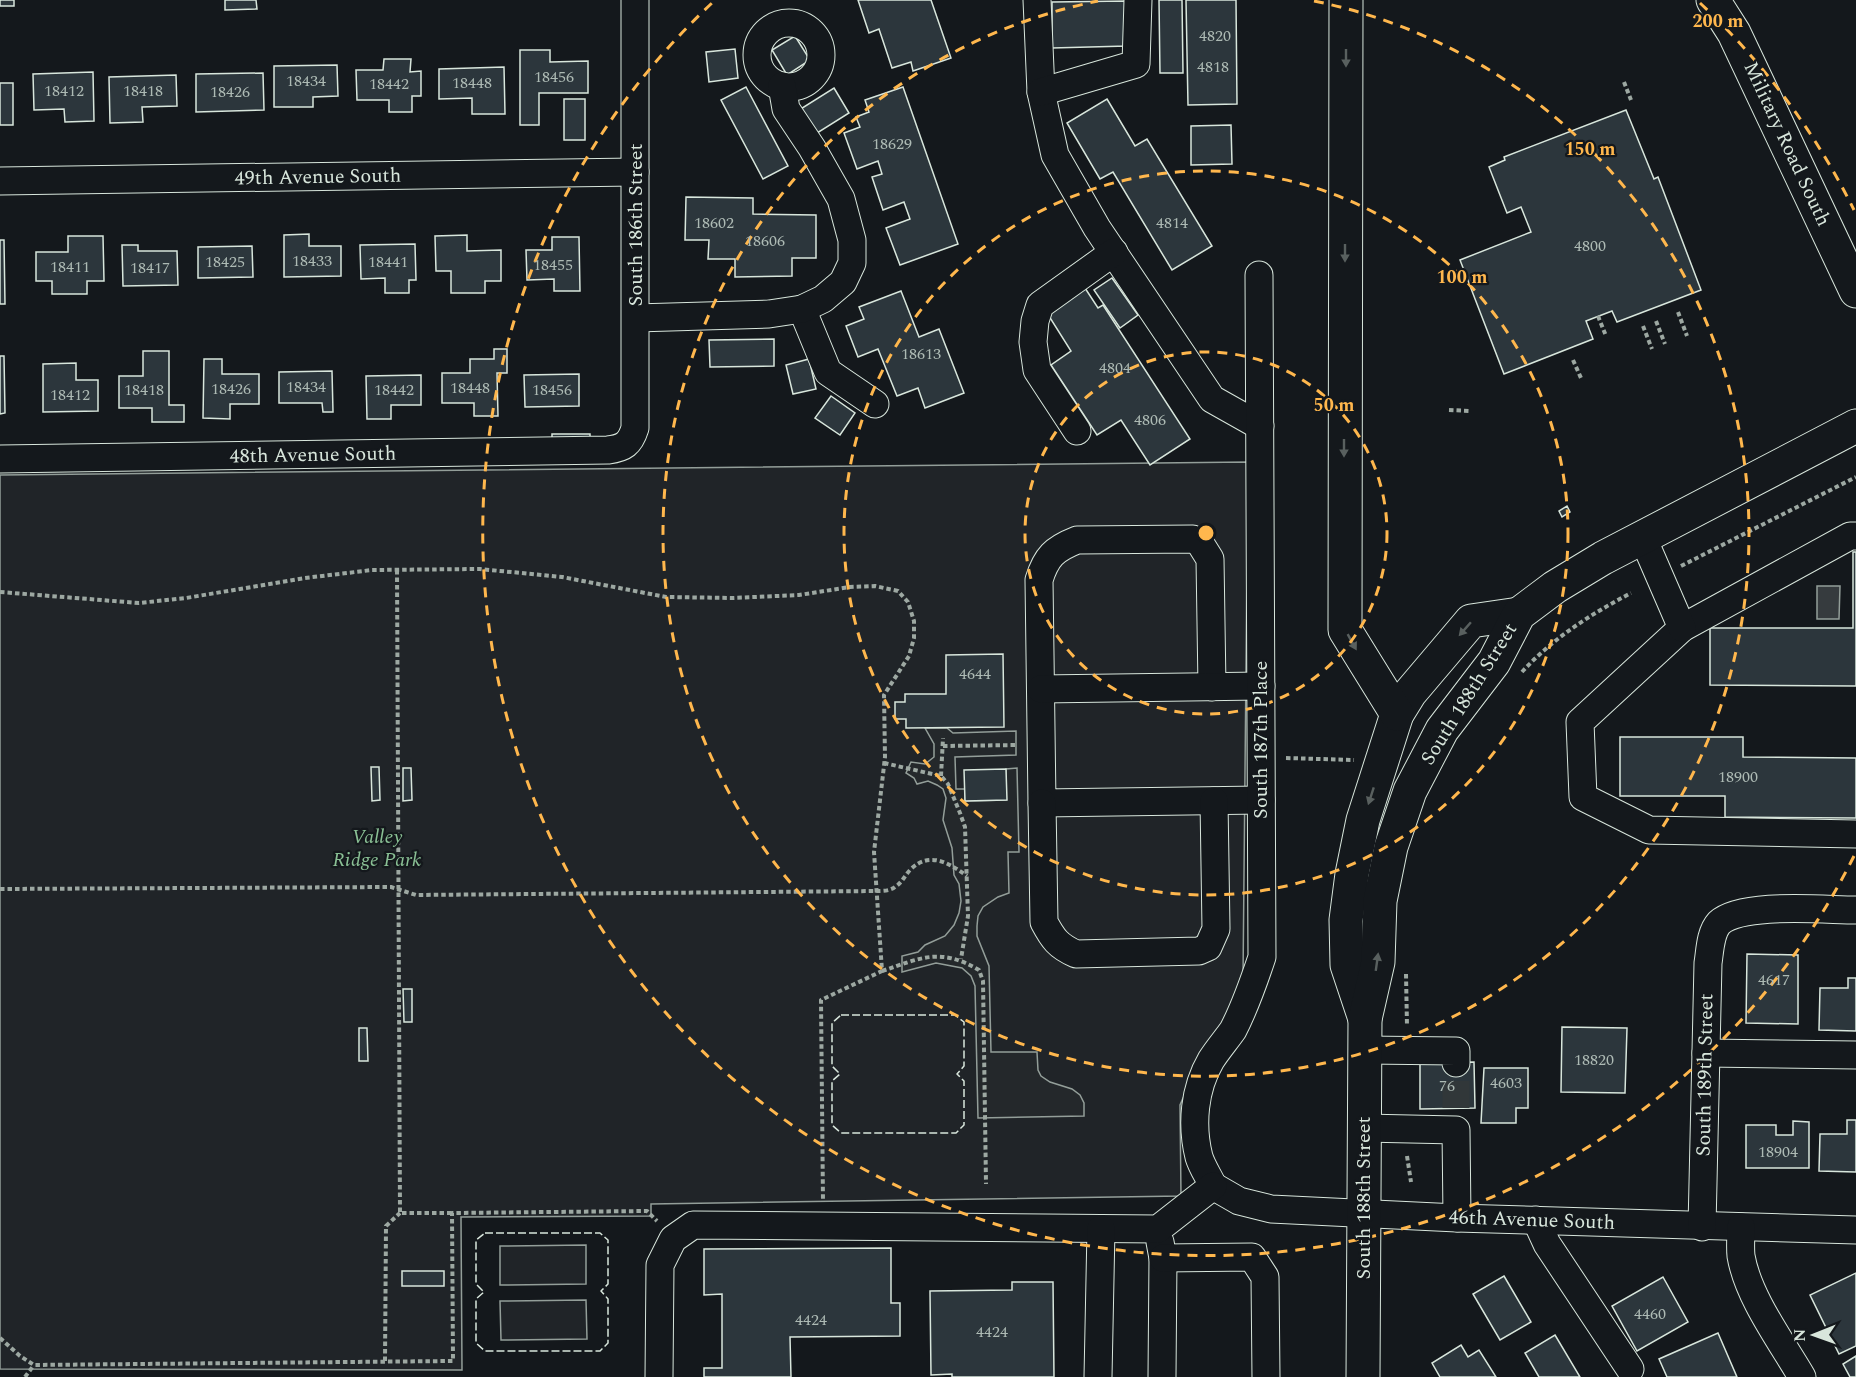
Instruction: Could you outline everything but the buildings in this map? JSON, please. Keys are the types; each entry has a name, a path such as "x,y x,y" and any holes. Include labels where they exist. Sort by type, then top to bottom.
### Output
{"main road":[{"path":"1346,0 1345,630 1397,714"},
{"name":"Military Road South","path":"1713,0 1734,33 1856,291"},
{"name":"South 188th Street","path":"1363,1377 1365,1035 1378,962 1380,901 1391,847 1410,791 1442,730 1494,662 1519,614 1555,587 1856,426"},
{"name":"South 188th Street","path":"1365,1035 1347,965 1346,920 1363,820 1397,714 1410,693 1471,621 1519,614"}],"street":[{"name":"South 186th Street","path":"625,447 630,442 635,428 635,0"},
{"path":"1037,0 1041,92 1055,155 1097,228 1212,399 1260,426"},
{"path":"1041,92 1136,64 1138,0"},
{"path":"636,318 770,314 802,309 823,299 843,282 852,262 852,240 841,199 786,109 782,86"},
{"name":"49th Avenue South","path":"0,181 635,172"},
{"path":"1077,430 1037,370 1033,342 1035,321 1040,305 1114,252"},
{"name":"South 187th Place","path":"1213,1186 1200,1160 1194,1131 1201,1081 1211,1060 1233,1029 1256,977 1262,957 1259,275"},
{"path":"802,309 828,372 874,404"},
{"name":"48th Avenue South","path":"0,459 608,450 625,447"},
{"path":"1856,536 1850,536 1682,628 1580,722 1583,797 1649,830 1856,834"},
{"path":"1643,538 1682,628"},
{"path":"1212,687 1210,559 1200,543 1193,539 1077,540 1062,546 1050,556 1039,580 1044,922 1051,935 1062,947 1076,954 1200,951 1208,947 1216,929 1214,801"},
{"path":"1041,689 1260,686"},
{"path":"1042,802 1261,800"},
{"name":"South 189th Street","path":"1702,1227 1708,963 1711,942 1718,925 1735,914 1747,911 1856,910"},
{"path":"1365,1035 1456,1051 1456,1063"},
{"path":"1706,1053 1856,1055"},
{"path":"1365,1128 1456,1119 1457,1218"},
{"path":"659,1377 660,1265 673,1239 693,1225 1158,1229 1213,1186"},
{"name":"46th Avenue South","path":"1213,1186 1239,1201 1271,1209 1702,1227 1856,1230"},
{"path":"1536,1221 1546,1244 1630,1369"},
{"path":"1741,1227 1741,1256 1748,1278 1758,1301 1802,1377"},
{"path":"1098,1377 1101,1229"},
{"path":"1158,1229 1163,1258 1162,1377"},
{"path":"1163,1258 1252,1257 1265,1277 1266,1377"}],"path":[{"path":"1624,82 1631,100"},
{"path":"1678,312 1687,336"},
{"path":"1598,316 1606,336"},
{"path":"1656,321 1665,344"},
{"path":"1643,326 1652,349"},
{"path":"1573,360 1581,378"},
{"path":"1449,410 1471,411"},
{"path":"1680,567 1856,477"},
{"path":"0,592 139,603 372,570 480,569 562,577 666,597 733,598 799,595 850,587 875,586 898,591 908,602 914,621 914,638 909,656 884,695 884,763 874,852 882,971"},
{"path":"397,570 400,1213"},
{"path":"1519,676 1534,659 1560,637 1593,613 1631,593"},
{"path":"941,776 943,738"},
{"path":"943,746 1042,745"},
{"path":"1286,758 1354,760"},
{"path":"884,763 941,776 948,784 965,827 968,916 961,959"},
{"path":"0,889 391,887 416,896 877,891 894,889 911,870 930,859 951,864 967,876"},
{"path":"823,1213 821,1000 882,971 926,957 961,959 979,970 983,981 986,1184"},
{"path":"1406,972 1407,1027"},
{"path":"1407,1156 1411,1182"},
{"path":"385,1361 386,1226 400,1213 647,1211 673,1239"},
{"path":"0,1338 34,1365 453,1361 452,1213"},
{"path":"25,1377 34,1365"}],"green space":[{"name":"Valley Ridge Park","path":"1248,462 1243,979 1180,1105 1181,1196 651,1204 651,1216 461,1217 462,1370 0,1369 0,475"},
{"path":"586,1245 586,1284 500,1285 500,1246"},
{"path":"586,1300 587,1339 501,1340 500,1301"}],"shaded area":[{"path":"1817,586 1840,586 1839,619 1817,619"},
{"path":"925,728 947,728 953,733 1016,731 1016,755 955,757 956,789 965,789 965,801 1006,800 1006,769 1017,768 1019,852 1008,852 1009,893 983,907 978,916 977,926 977,936 989,966 991,1052 1037,1052 1038,1070 1041,1076 1050,1082 1072,1089 1080,1095 1084,1103 1084,1116 978,1118 975,986 971,976 962,968 936,963 902,972 902,956 918,952 925,945 945,936 954,925 961,901 959,884 954,875 952,848 943,820 946,798 943,789 928,781 917,784 914,778 906,773 911,762 925,764 934,757 934,744"}],"tunnel":[{"path":"1456,1063 1456,1108"}],"fence":[{"path":"841,1015 955,1015 964,1022 964,1066 957,1074 964,1081 964,1125 956,1133 841,1133 832,1125 832,1081 840,1074 832,1066 832,1023 841,1015"},
{"path":"485,1233 600,1233 608,1240 608,1284 601,1291 608,1299 608,1343 600,1351 485,1351 476,1343 476,1299 484,1292 476,1284 476,1240 485,1233"}]}
